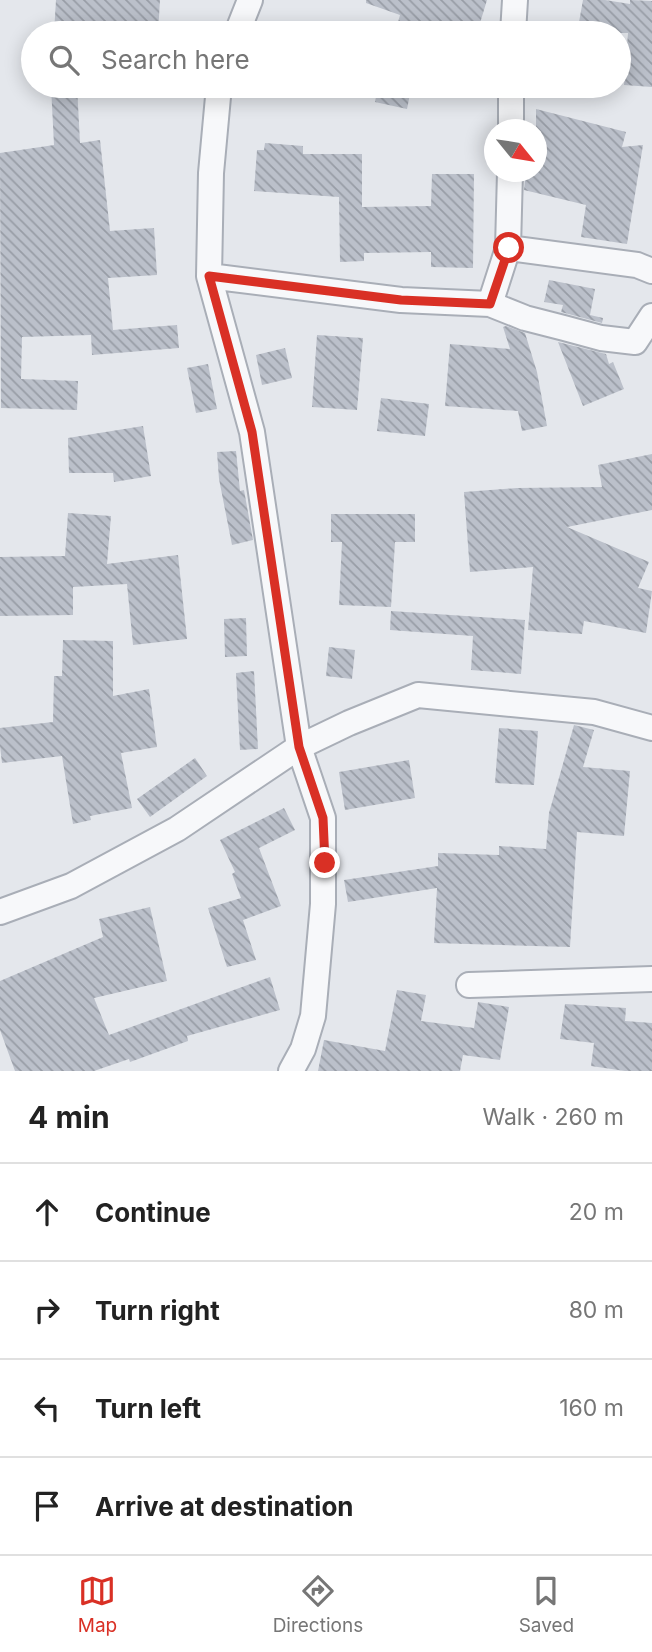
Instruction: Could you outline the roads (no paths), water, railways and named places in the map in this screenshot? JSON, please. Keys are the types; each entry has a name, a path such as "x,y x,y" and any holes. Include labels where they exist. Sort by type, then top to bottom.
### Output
{"street":[{"path":"242,21 250,0"},
{"path":"514,21 515,0"},
{"path":"218,98 211,173 209,276 252,432 299,747 323,818 325,863 321,946 313,1016 303,1049 291,1071"},
{"path":"510,119 511,98"},
{"path":"490,304 509,248 510,182"},
{"path":"509,248 637,265 652,271"},
{"path":"209,276 401,300 490,304 526,318 601,338 635,342 652,316"},
{"path":"0,912 71,886 165,836 299,747 418,695 594,712 652,728"},
{"path":"469,985 652,979"}]}
